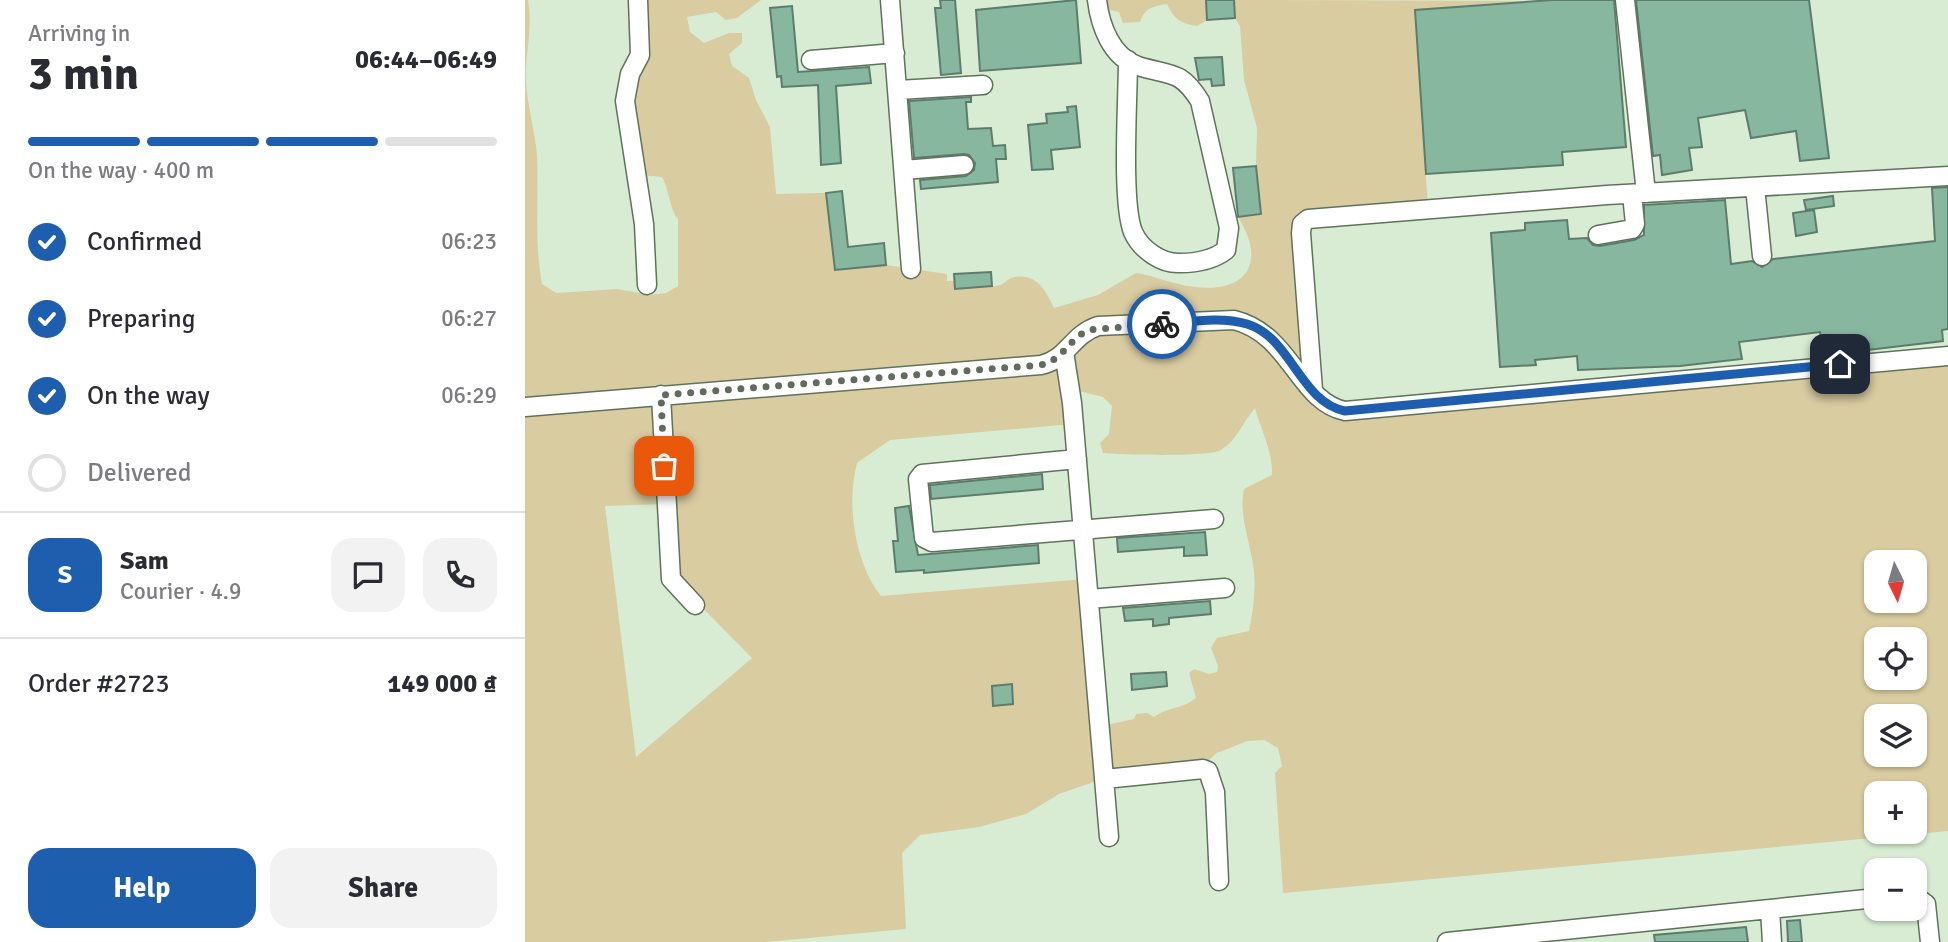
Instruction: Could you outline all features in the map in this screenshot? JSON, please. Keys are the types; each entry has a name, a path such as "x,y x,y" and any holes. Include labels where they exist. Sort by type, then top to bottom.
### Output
{"street":[{"path":"638,0 640,55 630,74 625,101 644,224 647,285"},
{"path":"890,0 911,269"},
{"path":"1097,0 1100,22 1107,38 1128,60 1179,76 1190,84 1200,101 1229,228 1226,250 1219,256 1172,264 1151,253 1133,232 1128,186 1128,60"},
{"path":"1598,235 1632,229 1639,193 1625,0"},
{"path":"811,60 895,53"},
{"path":"898,90 983,85"},
{"path":"904,170 964,165"},
{"path":"1313,390 1301,233 1302,224 1308,219 1639,193 1948,176"},
{"path":"1755,187 1762,256"},
{"path":"525,407 1041,365 1058,359 1078,335 1098,326 1234,320 1251,324 1267,334 1330,408 1362,411 1948,356"},
{"path":"1064,352 1077,459 1109,837"},
{"path":"661,395 671,579 695,605"},
{"path":"1077,459 922,474 918,480 924,538 932,542 1214,519"},
{"path":"1089,599 1225,588"},
{"path":"1105,779 1202,769 1208,771 1215,792 1219,881"},
{"path":"1458,942 1864,899"},
{"path":"1770,909 1772,942"},
{"path":"1927,914 1930,942"}],"shaded area":[{"path":"525,0 528,0 529,10 526,81 537,155 537,236 540,268 542,284 556,293 617,289 650,295 666,293 678,286 678,219 662,177 640,175 628,109 640,0 761,0 737,18 726,20 716,12 687,17 690,32 704,43 729,33 742,33 742,43 729,54 732,66 749,78 756,100 770,127 776,194 826,193 835,269 886,265 947,274 947,281 955,281 956,289 984,288 1001,285 1009,279 1025,277 1043,288 1054,308 1098,295 1136,273 1179,284 1216,287 1231,284 1242,277 1249,266 1251,253 1248,237 1238,217 1261,214 1256,166 1257,128 1244,80 1240,26 1235,18 1234,0 1552,1 1415,10 1428,207 1307,217 1309,382 1252,322 1097,324 1057,357 525,404"},
{"path":"1100,0 1206,0 1207,20 1197,26 1187,24 1175,17 1167,4 1150,8 1140,22 1123,23 1119,12 1101,8"},
{"path":"1250,327 1329,410 1948,358 1948,831 1927,833 1927,781 1864,781 1864,839 1283,893 1275,773 1282,766 1278,748 1264,740 1247,741 1217,753 1202,766 1107,776 1102,726 1134,719 1136,714 1147,713 1154,717 1191,702 1196,698 1189,673 1194,669 1209,674 1217,672 1218,666 1211,648 1217,638 1249,631 1254,577 1243,516 1244,489 1272,475 1269,449 1255,408 1231,441 1221,450 1201,454 1165,455 1103,453 1100,443 1109,434 1112,406 1103,397 1079,391 1067,354 1089,332"},
{"path":"1060,361 1072,424 890,440 857,463 852,496 853,514 859,550 872,583 881,596 1085,579 1102,779 1059,794 1026,814 979,827 920,835 902,853 906,929 765,942 525,942 525,410 658,398 663,504 605,506 636,757 752,658 677,582 664,398"}],"building":[{"path":"940,0 955,0 961,73 941,75 935,8 941,8"},
{"path":"1076,0 1081,63 980,71 976,10"},
{"path":"1206,0 1234,0 1235,18 1207,20"},
{"path":"1552,0 1614,0 1626,147 1562,152 1563,165 1426,174 1415,10"},
{"path":"1636,0 1809,0 1829,158 1800,161 1796,131 1751,138 1745,110 1698,118 1702,147 1689,148 1692,170 1662,175 1660,155 1653,156"},
{"path":"792,6 798,72 869,67 871,83 836,86 841,163 821,165 818,85 782,87 781,76 777,77 770,8"},
{"path":"1222,57 1224,85 1212,86 1211,79 1199,80 1195,58"},
{"path":"971,97 971,102 966,102 968,129 991,128 993,146 1005,145 1006,159 996,159 998,182 921,189 920,180 966,176 974,170 975,163 969,155 964,154 914,158 909,101"},
{"path":"1076,106 1080,147 1051,150 1053,169 1032,170 1028,125 1047,123 1046,114 1068,112 1067,107"},
{"path":"1256,166 1261,214 1238,217 1233,168"},
{"path":"1948,187 1948,329 1942,330 1943,341 1851,352 1849,343 1822,346 1820,332 1739,342 1742,359 1680,366 1578,370 1577,356 1535,360 1536,365 1500,367 1491,233 1525,230 1525,223 1567,220 1569,239 1587,238 1593,245 1600,246 1634,240 1644,235 1644,205 1725,200 1731,264 1752,261 1762,267 1773,259 1935,241 1932,188"},
{"path":"842,191 848,247 884,243 886,265 835,270 826,193"},
{"path":"1833,196 1834,206 1806,210 1804,200"},
{"path":"1814,210 1817,232 1796,236 1793,213"},
{"path":"991,272 992,286 955,289 954,274"},
{"path":"1042,474 1043,489 931,499 930,485"},
{"path":"909,506 918,555 1038,545 1039,563 924,573 924,570 896,572 893,541 898,541 895,508"},
{"path":"1205,532 1207,555 1184,556 1184,547 1118,552 1117,538"},
{"path":"1210,601 1211,614 1169,618 1169,624 1153,626 1153,619 1125,621 1123,608"},
{"path":"1166,672 1167,686 1132,690 1131,674"},
{"path":"1012,684 1013,704 993,706 992,686"},
{"path":"1800,920 1802,942 1788,942 1787,921"},
{"path":"1746,927 1748,942 1655,942 1654,935"}],"way so far":[{"path":"664,466 661,395 1041,365 1058,359 1078,335 1098,326 1162,324"}],"route":[{"path":"1162,324 1234,320 1251,324 1267,334 1319,398 1330,408 1345,411 1840,364"}]}
